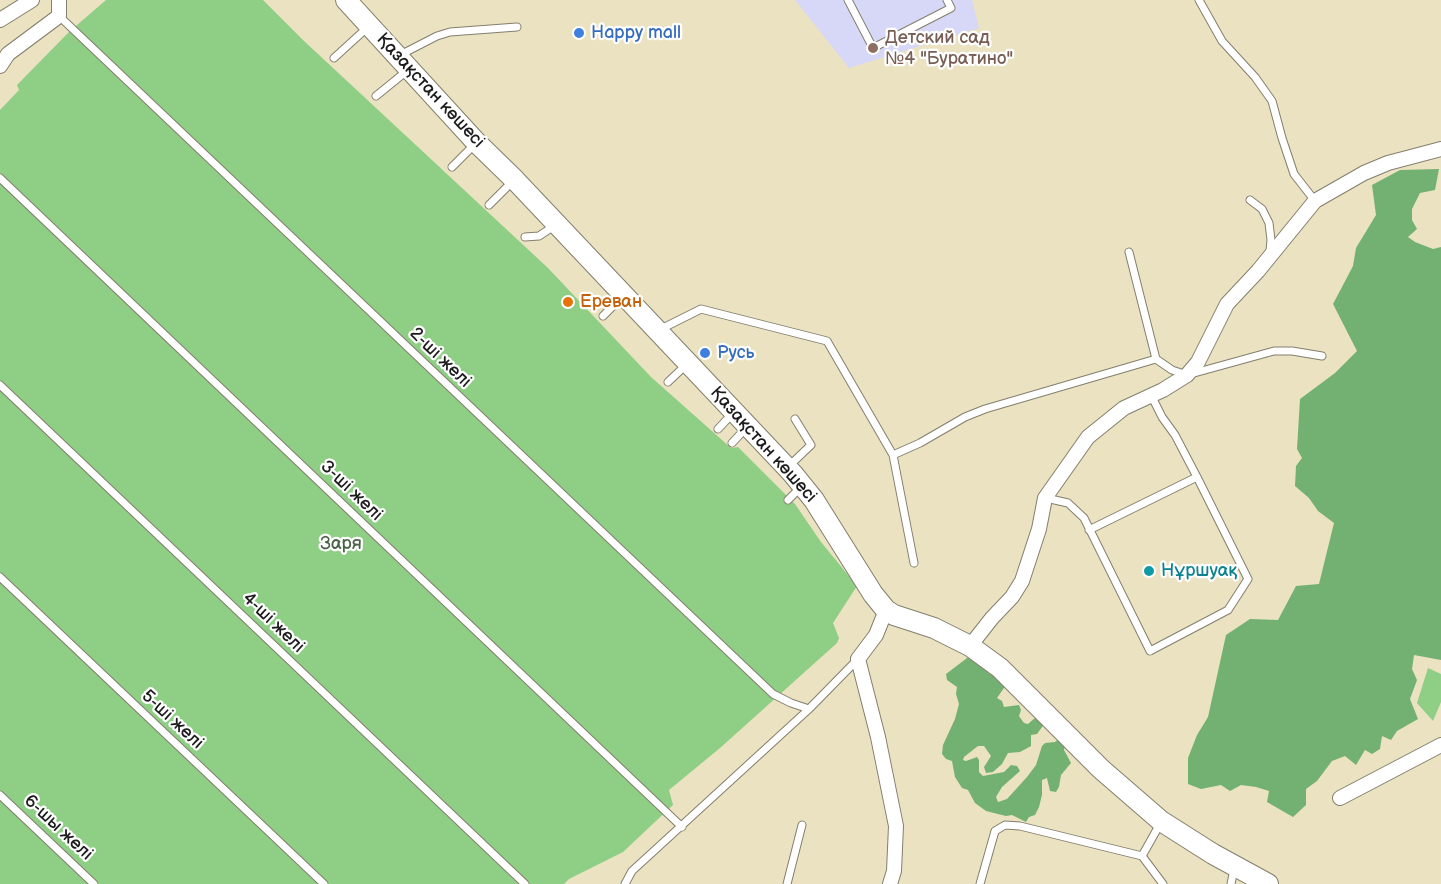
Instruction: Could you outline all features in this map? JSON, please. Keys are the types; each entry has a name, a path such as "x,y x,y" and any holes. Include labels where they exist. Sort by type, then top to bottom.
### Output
{"street":[{"path":"0,20 32,0"},
{"path":"0,66 8,54 59,16 58,0"},
{"name":"Қазақстан көшесі","path":"346,0 476,142 557,224 788,468 814,500 873,594 886,610"},
{"path":"970,646 1012,597 1022,581 1039,529 1045,498 1088,437 1124,408 1187,375 1198,362 1227,304 1315,201 1364,173 1388,163 1441,148"},
{"path":"890,884 894,871 896,826 878,737 858,659 876,635 886,610 894,615 934,628 970,646 1000,668 1101,769 1161,822 1233,875 1268,884"},
{"path":"1340,798 1441,745"}],"lane":[{"path":"848,0 873,48 951,8 947,0"},
{"path":"1199,0 1221,42 1255,77 1272,101 1294,174 1315,201"},
{"name":"2-ші желі","path":"59,16 773,694 809,709"},
{"path":"334,58 370,25"},
{"path":"376,96 404,62 436,36 450,32 517,27"},
{"path":"452,167 476,142"},
{"name":"3-ші желі","path":"0,178 682,827"},
{"path":"489,205 514,180"},
{"path":"1250,200 1262,208 1269,223 1272,240 1269,256"},
{"path":"525,237 539,236 557,224"},
{"path":"1130,252 1156,359 1172,370 1187,375 1274,351 1292,351 1322,356"},
{"path":"603,316 624,296"},
{"path":"657,331 701,309 827,341 893,455 914,563"},
{"path":"893,455 985,409 1156,359"},
{"path":"668,382 688,364"},
{"name":"4-ші желі","path":"0,385 525,884"},
{"path":"1045,498 1068,503 1084,518 1150,651 1228,610 1248,579 1175,435 1162,417 1151,395"},
{"path":"718,429 734,412"},
{"path":"788,468 811,445 795,419"},
{"path":"732,443 748,426"},
{"path":"1089,530 1197,477"},
{"path":"788,500 802,485"},
{"name":"5-ші желі","path":"0,577 324,884"},
{"path":"625,884 632,871 809,709 858,659"},
{"name":"6-шы желі","path":"0,795 94,884"},
{"path":"1142,856 1161,822"},
{"path":"787,884 802,825"},
{"path":"980,884 995,831 1005,825 1020,826 1142,856 1163,884"}],"shaded area":[{"name":"Детский сад №4 \"Буратино\"","path":"795,0 972,0 979,28 849,68"}],"green space":[{"name":"Заря","path":"106,0 263,0 548,268 651,377 731,448 738,447 795,504 821,542 857,586 833,623 839,638 837,643 720,748 669,790 673,805 623,852 569,879 564,884 0,884 0,110 19,90 17,85 69,32"},
{"path":"1439,169 1435,190 1420,193 1412,209 1412,220 1417,229 1408,237 1433,249 1441,247 1441,660 1414,655 1412,669 1417,680 1410,699 1418,719 1397,731 1391,740 1382,736 1380,749 1372,754 1365,750 1356,765 1345,756 1332,761 1317,781 1306,789 1306,805 1293,817 1267,802 1269,791 1241,785 1230,791 1221,785 1201,789 1188,784 1188,758 1197,735 1208,717 1226,635 1250,619 1278,620 1296,586 1319,584 1334,523 1318,511 1309,498 1295,486 1296,466 1302,458 1297,449 1300,399 1335,373 1357,351 1333,304 1353,266 1356,248 1376,215 1372,185 1400,170"},
{"path":"971,655 984,659 988,673 1005,680 1006,685 997,698 1002,701 1004,707 1019,705 1021,710 1019,716 1024,723 1028,724 1044,714 1048,719 1037,734 1031,735 1031,746 1020,752 1008,753 1002,764 993,772 986,773 984,767 991,756 984,746 978,746 964,757 963,760 966,761 977,757 979,772 983,776 1004,772 1011,765 1017,766 1020,771 1002,787 996,797 998,802 1007,799 1027,777 1036,765 1045,743 1055,742 1060,738 1071,763 1061,775 1056,792 1050,791 1047,778 1042,780 1039,807 1035,815 1029,817 1026,822 1012,815 1006,816 986,811 975,803 968,790 962,788 955,777 952,761 946,759 942,754 943,745 959,704 956,694 957,687 947,680 946,674"},
{"path":"1428,668 1441,674 1441,702 1433,721 1417,703"}],"place":[{"name":"Happy mall","path":"579,33"},
{"name":"Детский сад №4 \"Буратино\"","path":"873,48"},
{"name":"Ереван","path":"568,302"},
{"name":"Русь","path":"705,353"},
{"name":"Нұршуақ","path":"1149,571"}]}
